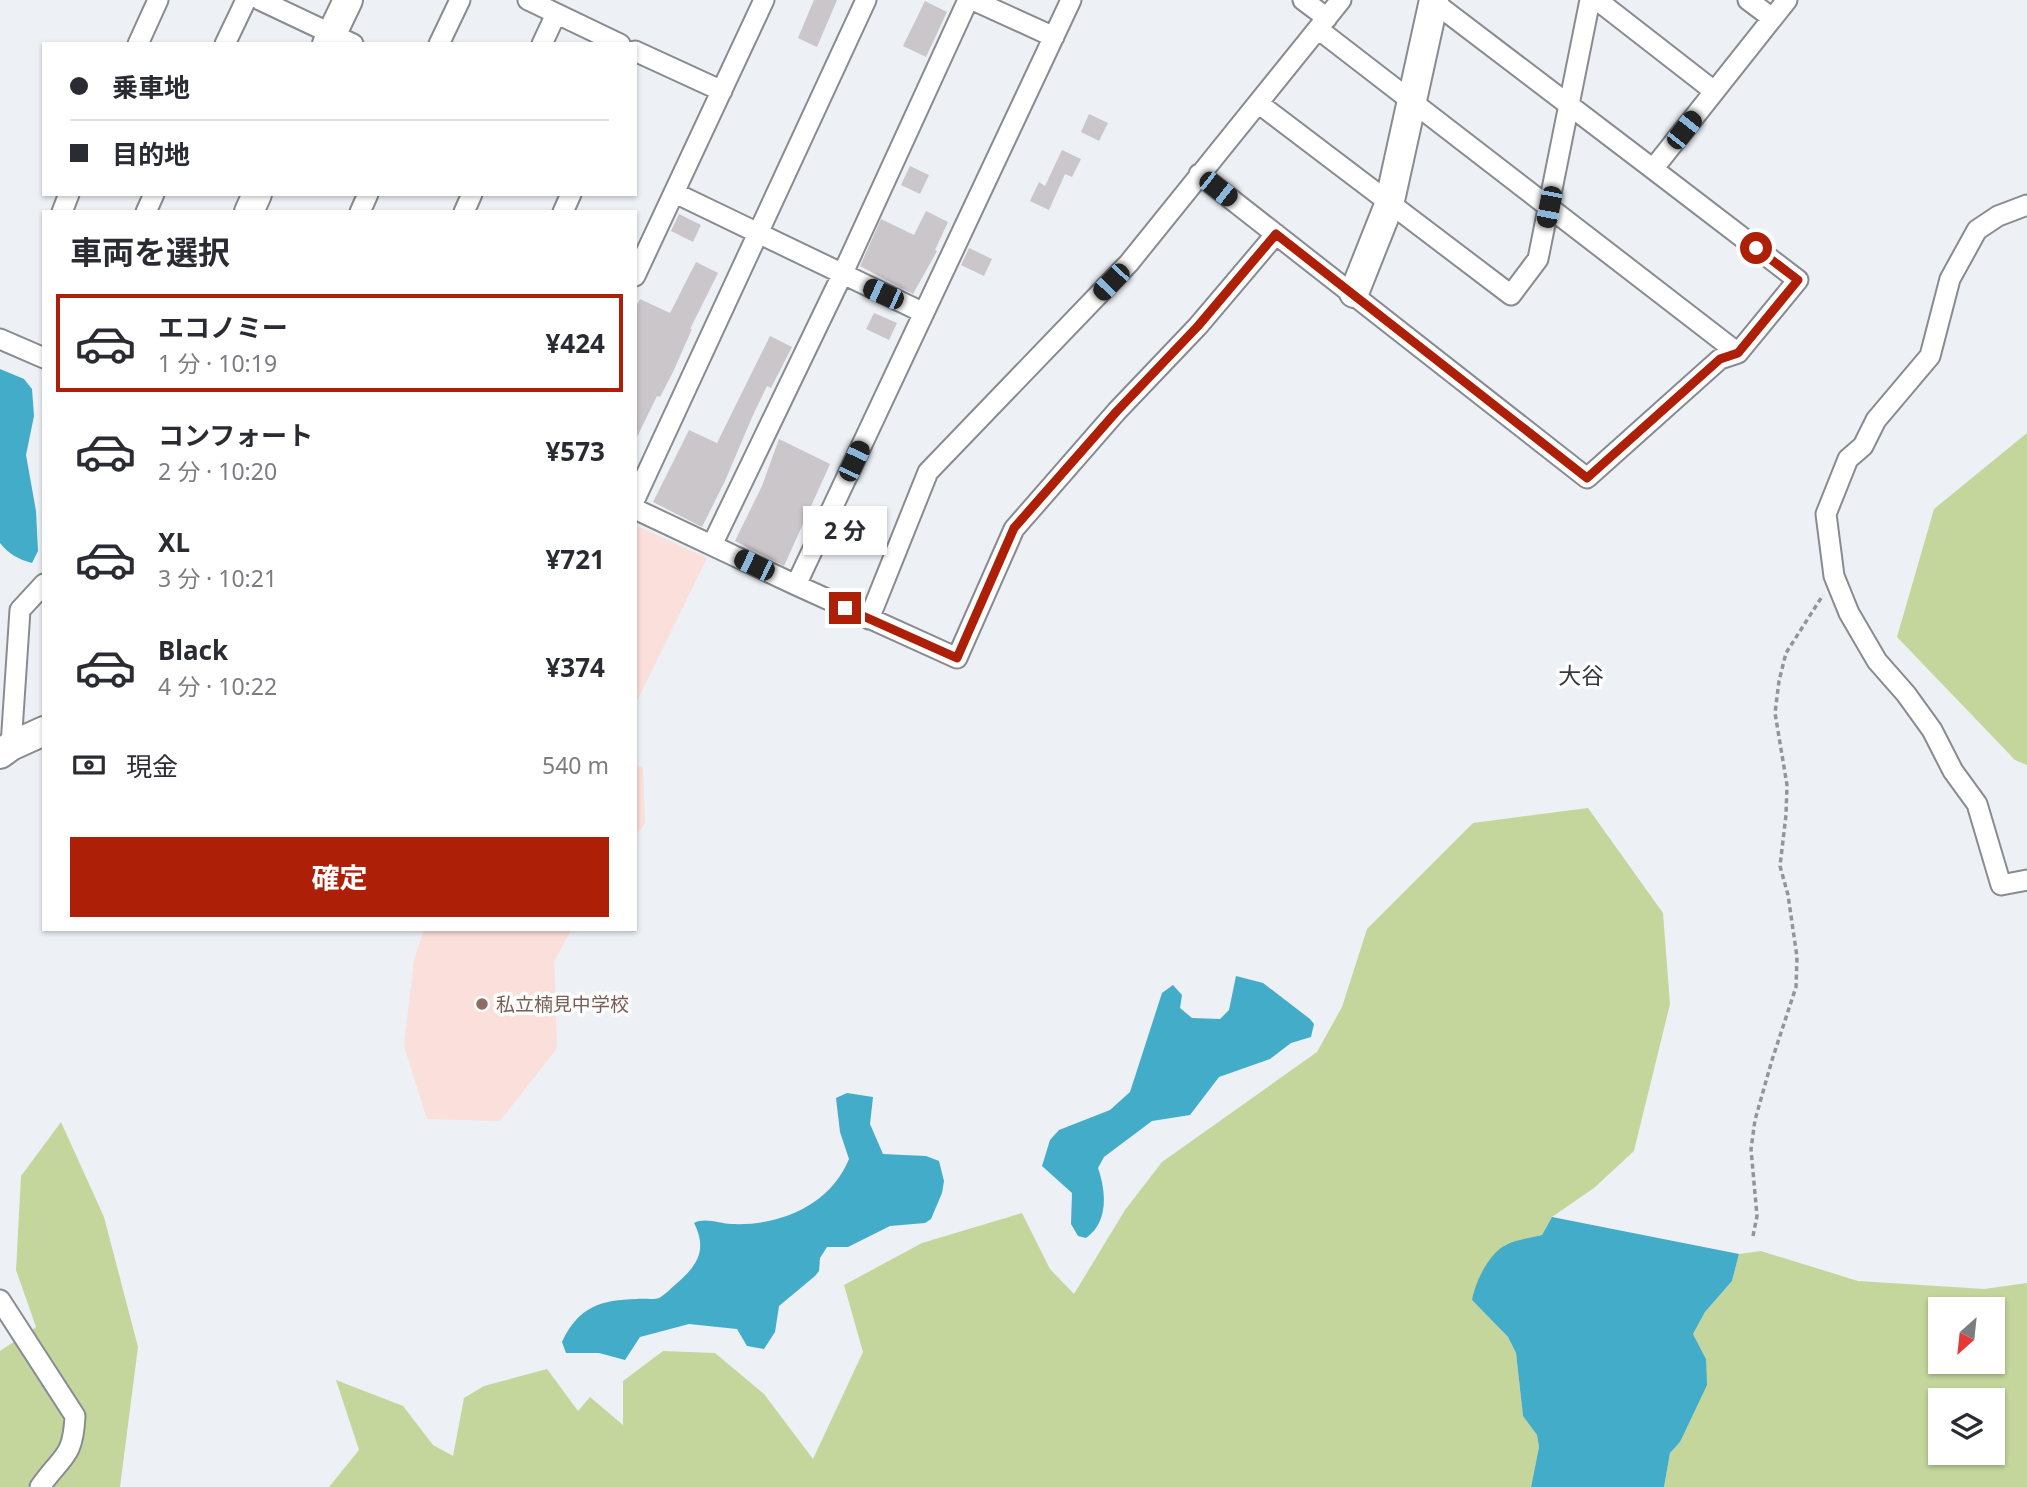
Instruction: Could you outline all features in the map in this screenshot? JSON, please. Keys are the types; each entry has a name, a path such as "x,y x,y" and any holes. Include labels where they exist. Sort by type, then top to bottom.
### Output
{"street":[{"path":"139,42 158,0"},
{"path":"226,42 246,0"},
{"path":"260,0 338,40 348,0"},
{"path":"440,42 460,0"},
{"path":"527,0 616,42"},
{"path":"637,495 866,0"},
{"path":"712,545 842,275 968,0"},
{"path":"973,0 1054,37"},
{"path":"796,585 1071,0"},
{"path":"1303,0 1322,24 1412,101 1738,353"},
{"path":"869,619 928,472 1129,262 1342,0"},
{"path":"1199,174 1587,478 1720,359 1738,353 1798,280 1433,0 1389,205 1354,293"},
{"path":"1258,103 1511,295 1538,259 1590,0"},
{"path":"1597,0 1714,91"},
{"path":"1748,0 1772,18"},
{"path":"1653,169 1787,0"},
{"path":"637,272 722,91 758,2"},
{"path":"543,42 556,13"},
{"path":"637,53 722,91"},
{"path":"675,193 924,313"},
{"path":"2027,205 1998,216 1977,230 1950,279 1930,356 1876,420 1863,446 1848,459 1826,514 1834,576 1849,613 1877,662 1906,694 1932,730 1953,771 1977,804 2001,885 2027,880"},
{"path":"637,510 957,658 1014,528 1117,411 1198,326 1276,234"},
{"path":"0,339 42,357"},
{"path":"0,614 20,610 42,586"},
{"path":"5,750 20,610"},
{"path":"5,750 42,732"},
{"path":"0,1300 75,1416 74,1438 66,1457 40,1487"}],"path":[{"path":"1754,1236 1756,1216 1751,1149 1755,1120 1796,988 1797,957 1788,895 1780,866 1787,785 1775,713 1786,653 1834,576"}],"shaded area":[{"path":"637,526 707,558 637,701"},
{"path":"637,765 643,768 645,823 637,834"},
{"name":"私立楠見中学校","path":"423,931 571,931 554,961 557,1048 500,1121 427,1119 404,1046 414,960"}],"green space":[{"path":"2027,433 2027,765 2015,760 1897,637 1934,509"},
{"path":"1588,808 1663,913 1670,1004 1634,1151 1594,1188 1552,1217 1542,1235 1505,1245 1472,1300 1508,1337 1516,1353 1523,1415 1537,1435 1539,1447 1531,1487 329,1487 359,1450 336,1380 403,1406 433,1445 453,1456 464,1398 484,1386 547,1369 578,1411 590,1397 623,1425 623,1381 663,1351 715,1353 764,1394 813,1459 863,1352 844,1285 922,1243 1022,1213 1050,1269 1074,1294 1125,1210 1162,1162 1317,1052 1342,1007 1367,929 1473,823"},
{"path":"61,1122 104,1217 138,1347 120,1487 0,1487 0,1351 36,1327 16,1270 21,1176"},
{"path":"1761,1251 1858,1281 1984,1289 2027,1283 2027,1487 1664,1487 1670,1453 1680,1442 1706,1359 1693,1334 1705,1312 1732,1281 1739,1254"}],"water":[{"path":"0,369 24,379 32,389 34,416 26,455 36,511 38,551 32,563 7,551 0,543"},
{"path":"1236,976 1263,983 1310,1019 1314,1024 1311,1037 1291,1043 1270,1059 1219,1077 1190,1115 1152,1121 1104,1157 1098,1168 1104,1196 1102,1215 1099,1224 1086,1238 1078,1236 1071,1224 1072,1193 1042,1166 1050,1140 1059,1130 1110,1110 1130,1092 1162,993 1173,985 1182,995 1180,1008 1192,1018 1220,1019 1229,1010"},
{"path":"847,1093 873,1097 870,1124 883,1154 926,1156 939,1161 944,1181 931,1219 925,1223 890,1226 848,1247 827,1247 820,1258 819,1271 815,1276 779,1306 775,1332 764,1349 747,1346 737,1329 689,1324 640,1337 625,1360 599,1353 566,1353 562,1342 576,1320 592,1307 612,1301 659,1298 690,1271 700,1249 694,1223 703,1221 750,1224 768,1221 802,1210 830,1189 849,1159 840,1132 836,1098"},
{"path":"1552,1217 1739,1254 1732,1281 1705,1312 1693,1334 1706,1359 1707,1385 1680,1442 1670,1453 1664,1487 1531,1487 1539,1447 1537,1435 1523,1416 1516,1353 1508,1337 1472,1300 1479,1278 1498,1250 1508,1244 1542,1235"}],"building":[{"path":"814,0 837,0 817,47 798,38"},
{"path":"925,1 947,12 926,57 903,46"},
{"path":"1089,114 1108,123 1099,141 1081,132"},
{"path":"1062,150 1081,159 1072,177 1065,174 1049,210 1030,201 1039,182 1045,186"},
{"path":"910,166 929,175 920,194 901,185"},
{"path":"926,211 948,222 935,250 937,251 913,294 860,266 881,219 914,235"},
{"path":"679,214 701,225 693,242 671,231"},
{"path":"969,248 992,259 984,276 961,265"},
{"path":"696,262 718,273 690,329 673,372 660,397 657,396 637,437 637,305 640,299 670,313"},
{"path":"874,313 897,323 889,340 866,329"},
{"path":"770,336 792,347 771,388 767,386 702,527 653,502 689,430 717,443"},
{"path":"779,439 830,464 784,566 735,541 762,486"}],"place":[{"name":"私立楠見中学校","path":"482,1004"}],"district":[{"name":"大谷","path":"1581,675"}],"route":[{"path":"845,608 957,658 1014,528 1117,411 1198,326 1276,234 1587,478 1720,359 1738,353 1798,280 1756,248"}]}
